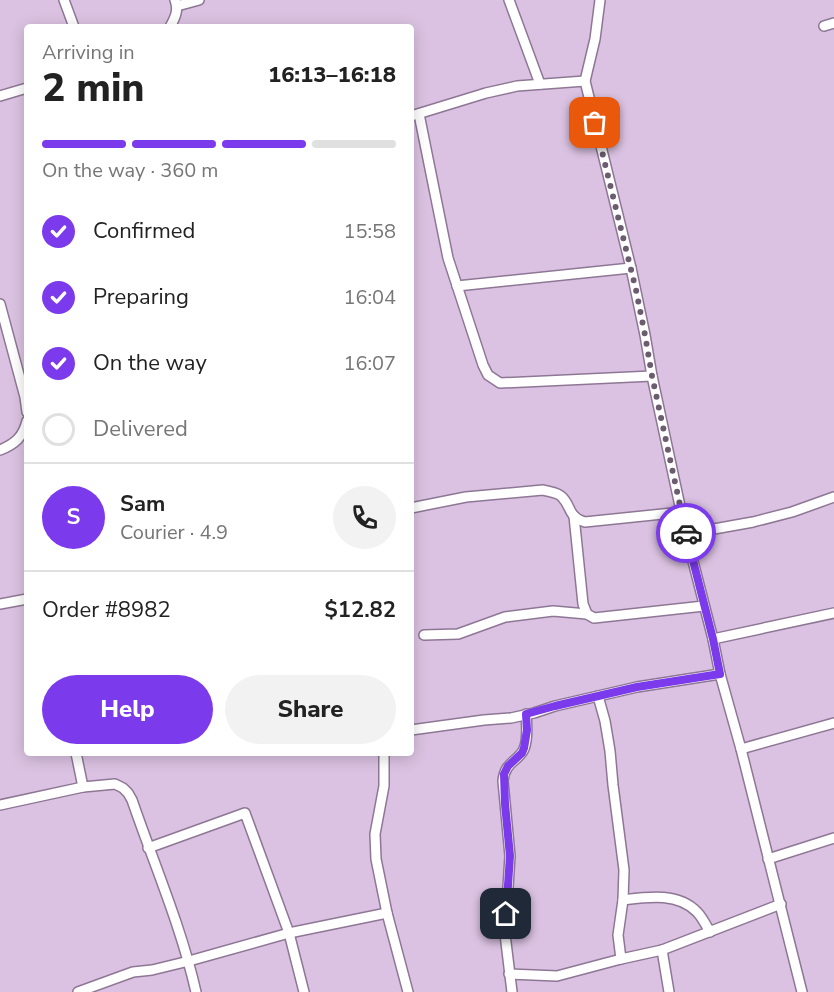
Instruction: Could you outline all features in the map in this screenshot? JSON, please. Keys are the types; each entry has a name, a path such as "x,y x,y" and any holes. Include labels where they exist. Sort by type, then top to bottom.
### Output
{"street":[{"path":"64,0 73,24"},
{"path":"171,24 176,14 176,3 199,0"},
{"path":"509,0 540,84"},
{"path":"600,0 595,39 585,81 631,268 686,534 802,992"},
{"path":"585,81 517,86 415,115 448,258 488,375 500,383 652,376"},
{"path":"0,96 24,89"},
{"path":"457,286 631,268"},
{"path":"0,304 24,393"},
{"path":"0,450 16,441 24,431"},
{"path":"414,507 466,497 543,490 554,492 562,497 574,516 585,522 682,512"},
{"path":"686,534 753,522 792,512 834,497"},
{"path":"574,516 583,604 587,614"},
{"path":"0,604 24,599"},
{"path":"424,635 458,634 505,617 553,611 587,614 594,618 704,606"},
{"path":"713,639 834,613"},
{"path":"414,730 511,718 637,687 720,674"},
{"path":"598,696 606,721 624,870 618,935 621,959"},
{"path":"512,992 505,934 510,856 503,781 506,770 524,748 527,730 526,714"},
{"path":"741,749 834,723"},
{"path":"77,756 83,787"},
{"path":"384,756 384,786 375,834 376,859 387,913 408,992"},
{"path":"0,805 83,787 116,784 123,788 132,800 164,888 189,961 196,992"},
{"path":"148,848 245,813 289,933 304,992"},
{"path":"768,859 834,838"},
{"path":"623,900 672,898 697,912 710,932"},
{"path":"509,974 557,976 662,950 780,904"},
{"path":"83,991 133,972 189,961 289,933 387,913"},
{"path":"662,950 669,992"}],"way so far":[{"path":"595,123 636,290 686,533"}],"route":[{"path":"506,914 510,856 503,781 508,766 522,753 524,748 527,730 526,714 637,687 720,674 686,533"}]}
